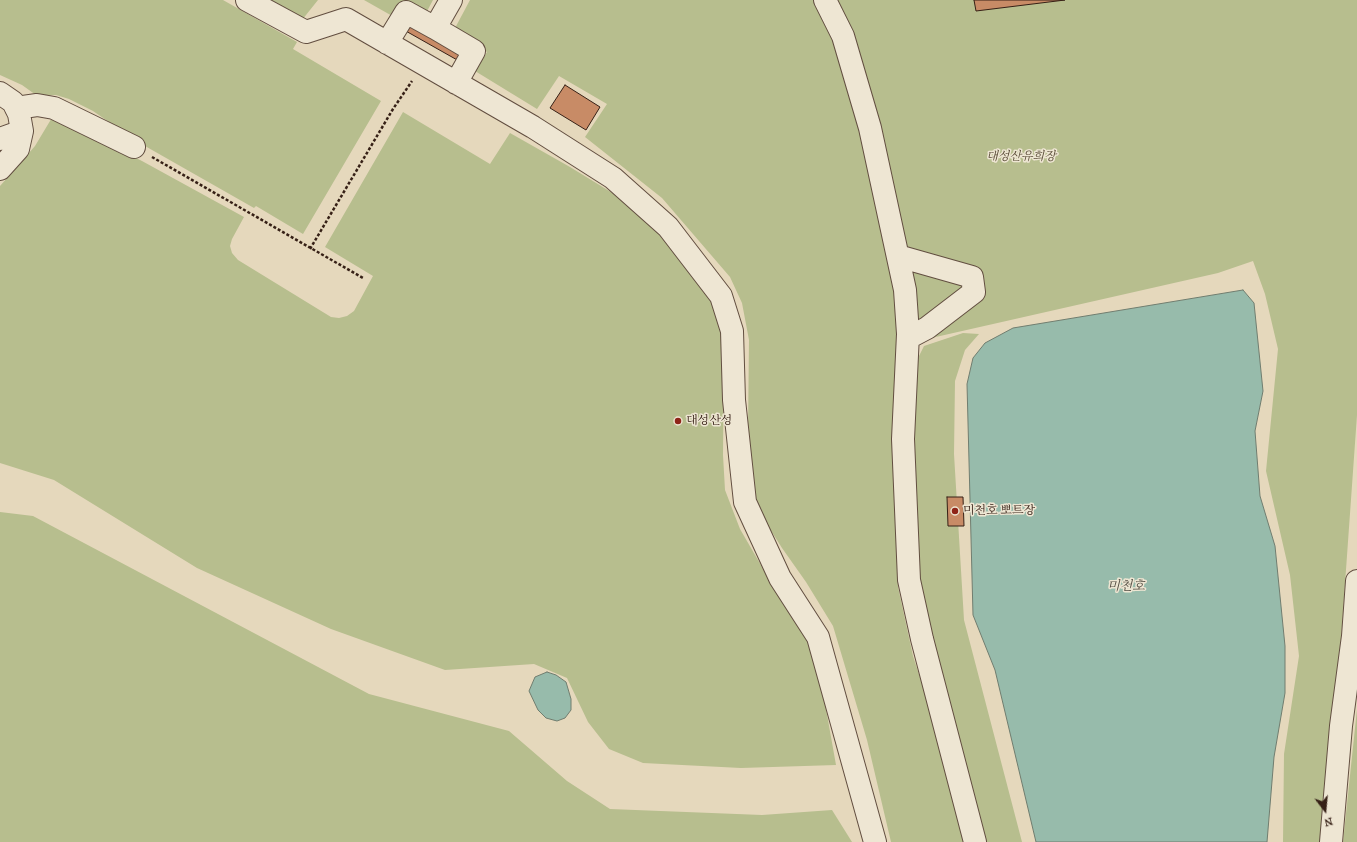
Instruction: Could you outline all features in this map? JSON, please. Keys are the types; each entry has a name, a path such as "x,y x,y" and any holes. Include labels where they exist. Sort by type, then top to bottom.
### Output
{"lane":[{"path":"247,0 306,32 346,19 533,128 613,178 668,227 721,296 732,331 734,400 745,502 780,578 818,638 875,842"},
{"path":"435,28 451,0"},
{"path":"825,0 843,36 870,128 906,290 908,338 903,439 909,580 922,639 974,842"},
{"path":"387,43 406,12 435,28 474,51 456,83"},
{"path":"0,93 14,102 19,114 22,131 18,149 0,169"},
{"path":"16,108 37,105 54,108 134,147"},
{"path":"0,139 22,131"},
{"path":"898,256 972,277 974,292 927,328 908,338"},
{"path":"1331,842 1341,726 1353,636 1357,581"}],"path":[{"path":"310,249 393,109 423,64"},
{"path":"134,147 363,278"}],"green space":[{"path":"0,0 223,0 297,42 293,49 381,101 303,234 256,206 254,208 138,142 93,111 69,99 56,95 36,95 22,85 0,75"},
{"path":"264,0 318,0 302,20"},
{"path":"364,0 433,0 425,15 394,17"},
{"name":"대성산유희장","path":"470,0 1357,0 1357,415 1341,640 1321,842 1283,842 1284,754 1299,656 1290,575 1266,471 1278,349 1265,294 1253,261 1218,273 896,346 894,436 898,587 913,656 951,772 968,842 891,842 867,740 833,626 806,582 763,518 754,493 748,431 749,340 742,303 730,277 662,198 585,137 607,104 559,76 537,109 475,71 487,52 454,30"},
{"path":"403,112 490,164 510,133 570,167 619,197 661,235 711,300 724,339 723,455 725,490 740,529 773,586 806,637 821,681 836,765 741,768 643,763 609,749 588,722 567,678 534,664 445,670 331,629 197,568 54,480 0,463 0,186 35,146 53,116 142,161 244,217 232,239 230,246 232,253 238,260 331,317 339,318 347,316 354,311 373,276 325,247"},
{"path":"963,333 979,334 965,350 955,381 954,454 964,620 1022,842 983,842 919,590 912,439 917,360 924,346"},
{"path":"0,512 33,516 369,694 509,731 567,781 610,809 762,815 832,810 852,842 0,842"},
{"path":"1357,709 1357,842 1343,842"}],"water":[{"name":"미천호","path":"1243,290 1254,303 1263,391 1255,431 1260,496 1275,546 1285,646 1285,693 1274,757 1267,842 1036,842 995,670 973,615 967,384 973,358 985,343 1013,328"},
{"path":"547,672 556,675 566,682 571,699 571,710 565,718 557,721 546,718 538,710 529,691 535,677"}],"building":[{"path":"974,0 1065,0 976,11"},
{"path":"409,23 463,53 459,61 404,30"},
{"path":"565,85 600,107 586,130 550,108"},
{"name":"미천호 뽀트장","path":"947,497 963,497 964,526 948,526"}],"place":[{"name":"대성산성","path":"678,421"},
{"name":"미천호 뽀트장","path":"955,511"}]}
